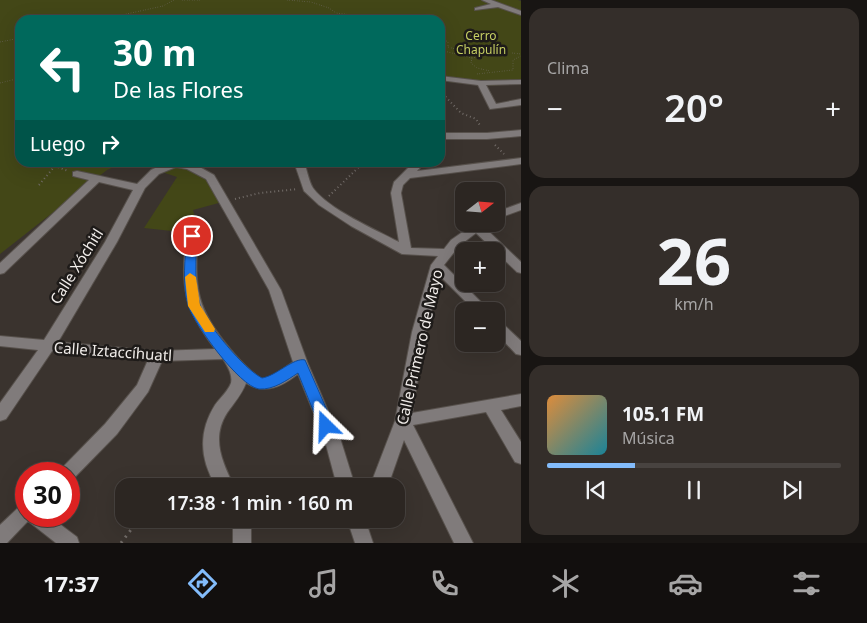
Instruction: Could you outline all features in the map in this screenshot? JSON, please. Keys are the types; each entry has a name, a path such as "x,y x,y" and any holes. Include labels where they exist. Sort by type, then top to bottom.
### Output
{"street":[{"path":"486,0 521,12"},
{"path":"480,8 500,5"},
{"path":"445,79 510,84 521,82"},
{"path":"477,82 493,107 521,102"},
{"path":"510,84 521,90"},
{"path":"445,136 487,136 521,133"},
{"path":"408,175 521,161"},
{"name":"Calle Xóchitl","path":"0,415 112,241 139,188 156,170 164,167"},
{"name":"Calle Xóchitl","path":"197,167 210,177 226,201"},
{"path":"301,167 308,189 323,203 378,238 406,251 446,253"},
{"path":"406,251 396,193 398,184 415,167"},
{"path":"77,174 139,188"},
{"path":"0,270 96,179"},
{"path":"226,201 275,290 301,364 333,441 344,478"},
{"path":"505,213 520,208"},
{"name":"Calle Primero de Mayo","path":"382,478 403,421 419,332 437,265 446,253 471,232"},
{"path":"486,232 521,269"},
{"path":"192,236 190,262 194,306 239,375 237,389 221,407 213,422 211,436 212,462 221,478"},
{"path":"437,265 474,302"},
{"path":"505,334 521,350"},
{"name":"Calle Iztaccíhuatl","path":"0,340 158,356 228,357"},
{"path":"79,462 111,429 143,388 158,356"},
{"path":"228,357 251,379 260,384 276,381 301,364"},
{"path":"464,543 403,421 491,407 521,400"},
{"path":"491,407 521,457"},
{"path":"0,537 15,523"},
{"path":"49,527 70,543"},
{"path":"242,528 242,543"}],"path":[{"path":"122,15 163,6 174,0"},
{"path":"182,0 200,0"},
{"path":"287,0 311,2 329,8 336,14 347,15"},
{"path":"0,42 15,39"},
{"path":"445,40 448,42 448,47 481,56 472,58 463,54 448,55 445,53"},
{"path":"512,52 521,55"},
{"path":"477,82 471,78 475,75 490,71 513,70 513,60 521,55"},
{"path":"472,58 471,63 477,68 490,71"},
{"path":"0,83 15,79"},
{"path":"39,185 54,167"},
{"path":"323,203 359,167"},
{"path":"226,201 260,193 308,189"},
{"path":"121,543 132,528"}],"green space":[{"name":"Cerro Chapulín","path":"0,0 521,1 521,84 485,86 445,82 445,15 15,15 15,167 114,167 107,170 0,254"},
{"path":"164,167 197,167 226,201 193,210 200,235 185,249 175,247 181,232 144,228 177,177 156,170"}],"slow traffic":[{"path":"190,277 194,306 200,318 209,329"}],"route":[{"path":"192,236 190,262 191,290 194,306 200,318 231,360 251,379 260,384 276,381 301,364 326,426"}]}
